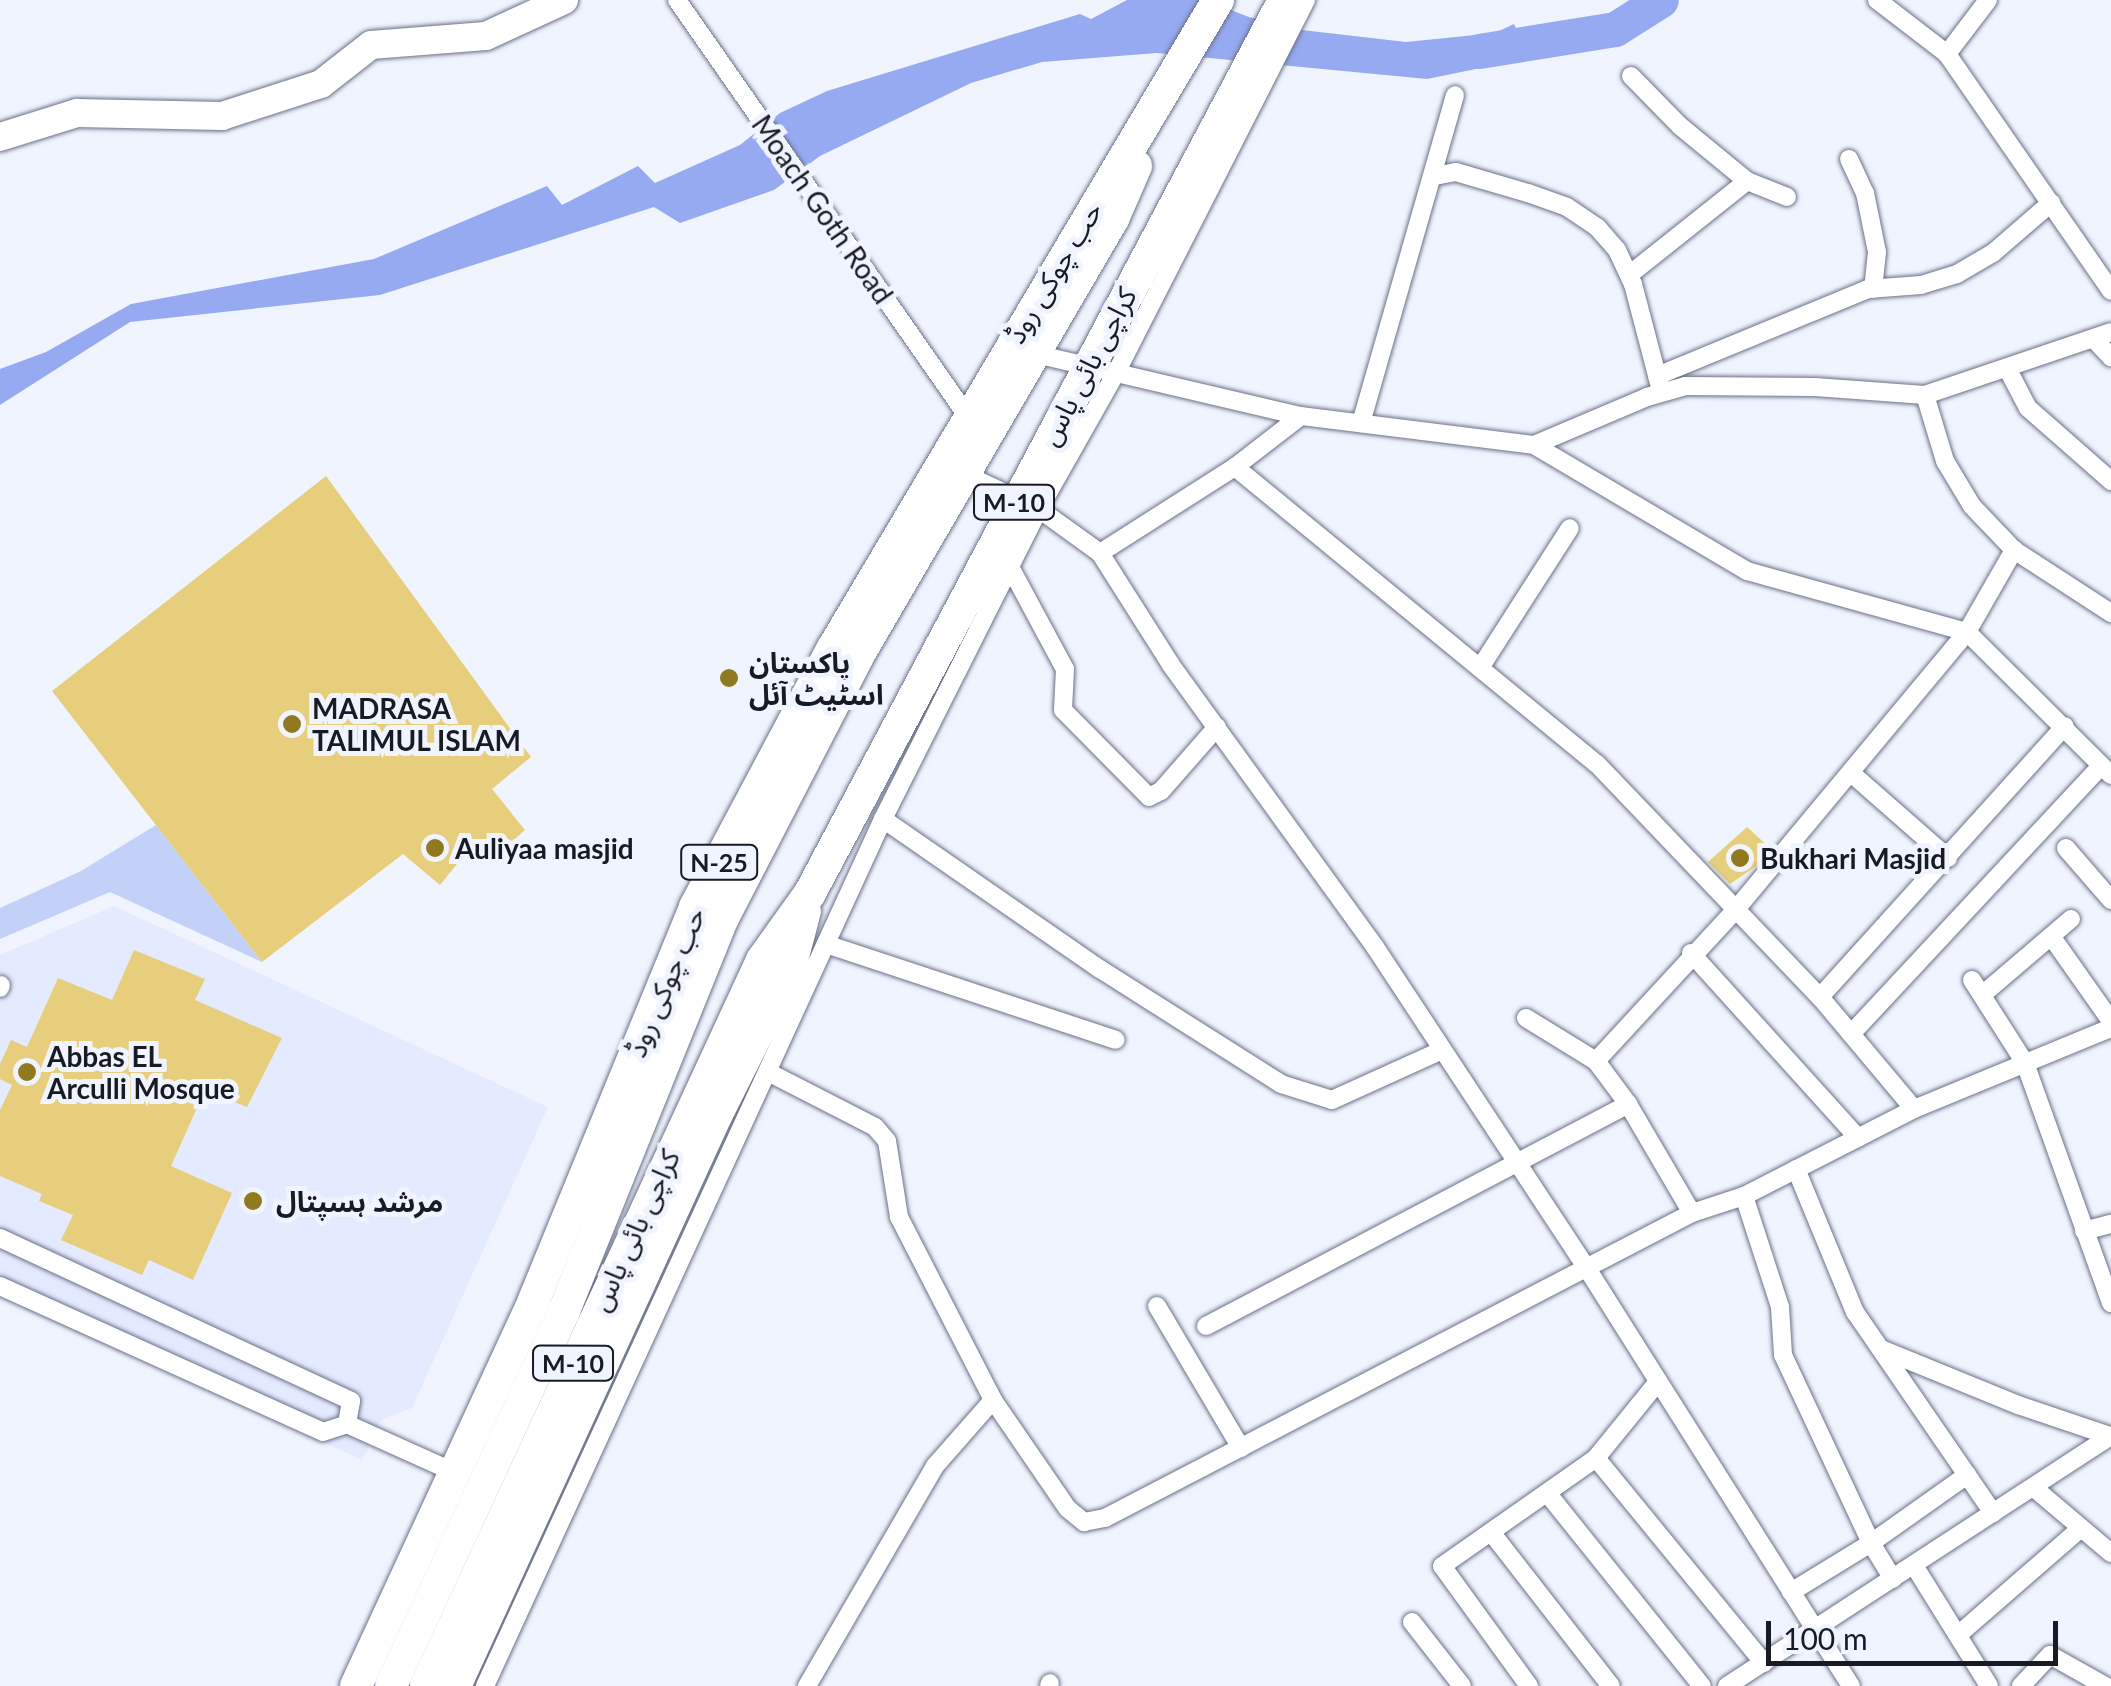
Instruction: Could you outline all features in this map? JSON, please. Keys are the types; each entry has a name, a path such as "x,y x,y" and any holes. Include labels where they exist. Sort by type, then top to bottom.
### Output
{"highway":[{"name":"حب چوکی روڈ","path":"356,1686 534,1300 695,907 832,648 1090,208 1175,76 1218,0"},
{"name":"کراچی بائی پاس","path":"455,1686 744,1058 762,960 810,892 1102,369 1294,1"},
{"path":"390,1686 564,1312 723,918 858,656 1114,219 1175,76"},
{"name":"کراچی بائی پاس","path":"426,1686 744,1058"}],"main road":[{"path":"0,137 77,114 222,116 321,84 371,45 486,36 564,0"}],"street":[{"name":"Moach Goth Road","path":"677,0 968,418"},
{"path":"1877,0 1947,54 2111,290"},
{"path":"1947,54 1988,0"},
{"path":"1631,76 1668,115 1747,181 1787,196"},
{"path":"1361,424 1435,176 1455,95"},
{"path":"1849,160 1866,193 1877,252 1873,289"},
{"path":"1435,176 1456,172 1567,207 1597,227 1617,250 1629,274 1660,384"},
{"path":"1629,274 1747,181"},
{"path":"1534,446 1660,384 1873,289 1920,285 1957,274 1993,254 2051,203"},
{"path":"1660,384 1925,395 2103,336 2111,357"},
{"path":"1036,354 1302,416 1534,446 1747,571 1967,632 2106,770 1851,1034"},
{"path":"2008,368 2028,408 2111,482"},
{"path":"1925,395 1944,461 1972,506 2014,550 2111,614"},
{"path":"1100,554 1235,467 1302,416"},
{"path":"1235,467 1597,764 1820,997 1914,1109"},
{"path":"966,475 1027,504 1100,554 1170,665 1366,933 1440,1051 1588,1270 1851,1686"},
{"path":"485,1686 744,1058 826,944 883,820 1010,566 1027,504"},
{"path":"1480,668 1570,528"},
{"path":"1596,1061 1691,953 1737,908 1967,632 2014,550"},
{"path":"1010,566 1065,670 1064,710 1149,797 1161,791 1217,726"},
{"path":"1820,997 2065,726"},
{"path":"1851,773 1948,858"},
{"path":"883,820 1100,969 1281,1084 1332,1100 1440,1051"},
{"path":"2066,848 2111,900"},
{"path":"2071,918 1977,987 2025,1063 2111,1303"},
{"path":"744,1058 874,1127 887,1141 899,1218 993,1400 1068,1509 1084,1522 1105,1518 1692,1213 1744,1196 1914,1109 2111,1024 2051,936"},
{"path":"826,944 1116,1040"},
{"path":"1691,953 1858,1138"},
{"path":"1526,1018 1596,1061 1628,1104 1692,1213"},
{"path":"1206,1326 1628,1104"},
{"path":"1796,1169 1855,1312 1993,1514"},
{"path":"1744,1196 1780,1306 1783,1355 1871,1544 1894,1578"},
{"path":"2084,1230 2111,1224"},
{"path":"0,1238 351,1402 347,1424"},
{"path":"0,1286 322,1432 347,1424 454,1472"},
{"path":"1157,1306 1241,1448"},
{"path":"1881,1350 2111,1435"},
{"path":"1528,1686 1442,1570 1444,1562 1596,1458 1657,1382"},
{"path":"807,1686 934,1466 993,1400"},
{"path":"1728,1686 2111,1435"},
{"path":"1596,1458 1764,1662"},
{"path":"1790,1592 1871,1544 1968,1475"},
{"path":"2034,1488 2111,1554"},
{"path":"1548,1494 1702,1686"},
{"path":"1958,1635 2079,1530"},
{"path":"1490,1532 1611,1686"},
{"path":"1915,1566 1990,1686"},
{"path":"1412,1622 1462,1686"},
{"path":"2021,1686 2050,1655 2105,1686"}],"shaded area":[{"path":"156,825 262,962 110,892 0,939 0,908 81,871"},
{"name":"مرشد ہسپتال","path":"114,906 548,1107 412,1408 381,1420 362,1460 0,1295 0,955"}],"water":[{"path":"1127,0 1205,0 1249,17 1302,30 1406,42 1495,33 1514,24 1530,58 1427,79 1157,53 1042,62 971,83 820,156 774,190 680,223 654,207 380,295 130,322 0,405 0,369 46,352 131,304 374,259 547,186 562,205 638,166 655,183 740,145 780,113 827,91 1080,14 1091,19"}],"building":[{"name":"MADRASA TALIMUL ISLAM","path":"326,476 531,757 492,789 525,830 494,858 474,843 440,885 403,854 262,962 52,691"},
{"name":"Bukhari Masjid","path":"1747,827 1770,848 1755,867 1730,884 1708,862"},
{"path":"134,950 205,979 195,1000 282,1038 247,1107 205,1090 171,1166 232,1193 193,1280 149,1260 142,1275 61,1240 73,1215 39,1201 42,1194 0,1176 0,1110 12,1085 0,1079 0,1064 11,1040 27,1047 58,978 112,1000"}],"waterway":[{"path":"1479,51 1615,29 1661,0"}],"place":[{"name":"پاکستان اسٹیٹ آئل","path":"729,678"},
{"name":"MADRASA TALIMUL ISLAM","path":"292,724"},
{"name":"Auliyaa masjid","path":"435,848"},
{"name":"Bukhari Masjid","path":"1740,858"},
{"name":"Abbas EL Arculli Mosque","path":"27,1072"},
{"name":"مرشد ہسپتال","path":"253,1201"}]}
